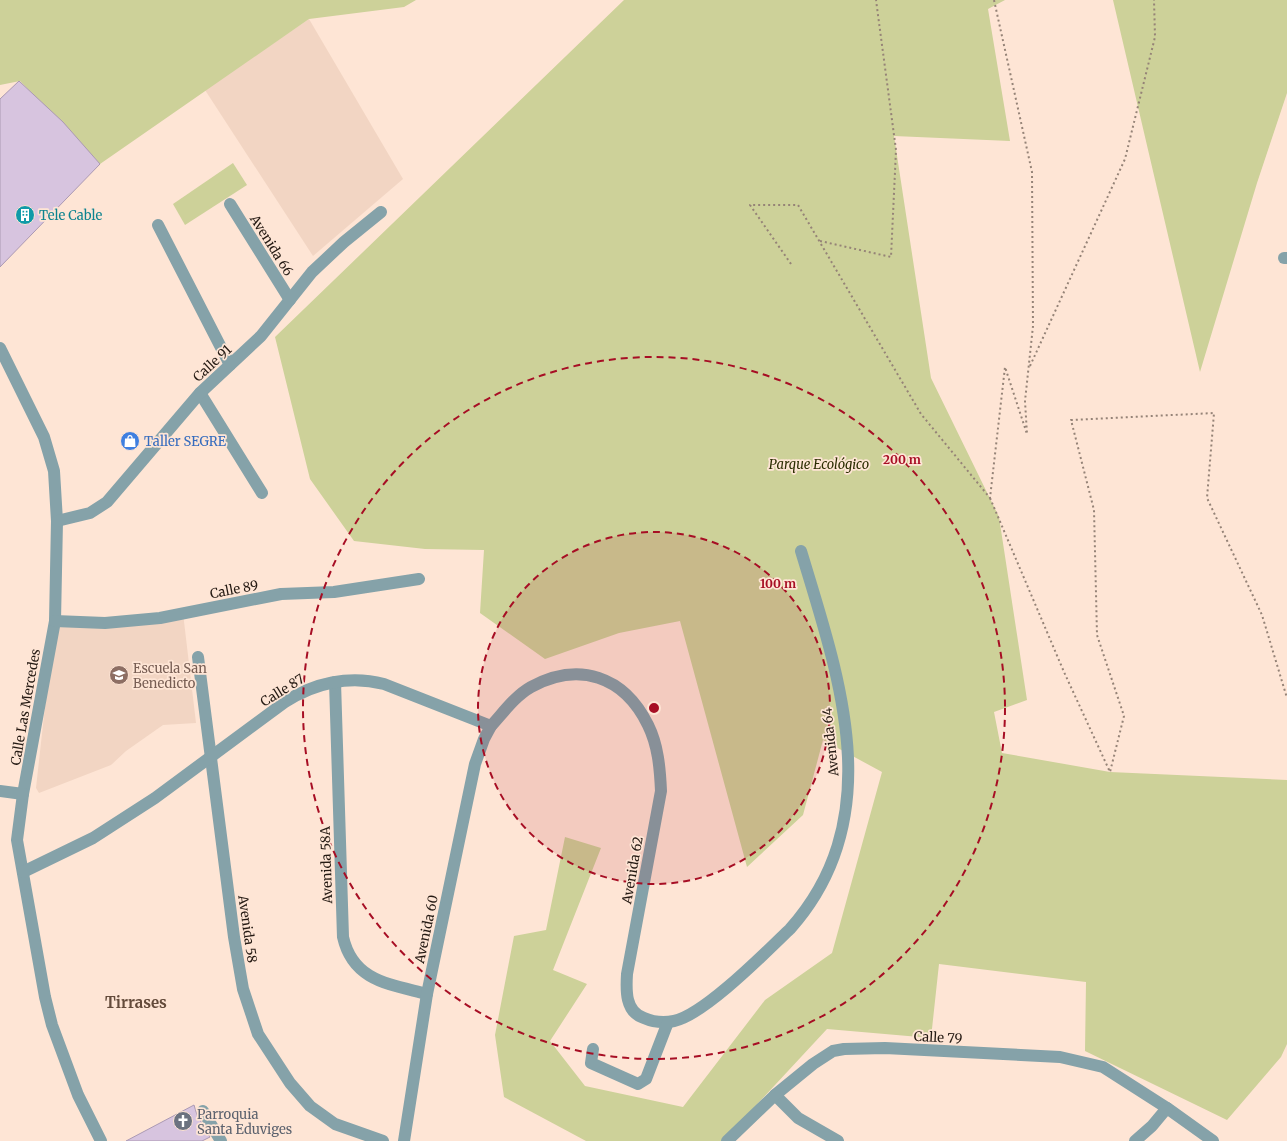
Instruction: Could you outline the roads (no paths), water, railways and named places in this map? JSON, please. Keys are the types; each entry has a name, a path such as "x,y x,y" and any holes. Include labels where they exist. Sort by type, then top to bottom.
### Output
{"street":[{"name":"Avenida 66","path":"230,204 290,300"},
{"name":"Calle 91","path":"57,521 90,513 107,502 200,393 261,336 312,272 344,242 381,212"},
{"path":"158,225 230,365"},
{"name":"Calle Las Mercedes","path":"0,348 44,437 54,471 57,521 55,621 23,794 17,840 45,997 52,1025 78,1096 101,1141"},
{"path":"200,393 262,493"},
{"name":"Avenida 64","path":"640,1017 651,1021 674,1021 689,1015 703,1006 790,929 802,916 818,892 840,842 848,799 848,752 834,661 801,551"},
{"name":"Calle 89","path":"55,621 104,623 160,618 281,594 334,592 419,579"},
{"name":"Avenida 58","path":"198,657 212,756 234,937 243,989 258,1034 290,1083 310,1106 335,1124 383,1141"},
{"name":"Avenida 62","path":"492,726 515,701 530,688 552,678 568,675 589,674 605,679 619,688 634,702 648,725 656,746 660,767 661,791 627,974 626,990 628,1002 632,1010 640,1017"},
{"name":"Calle 87","path":"23,872 92,838 155,798 299,693 316,686 335,682 370,680 492,726"},
{"name":"Avenida 58A","path":"335,682 343,937 345,949 359,969 370,978 427,994"},
{"name":"Avenida 60","path":"404,1141 427,994 475,764 484,739 492,726"},
{"path":"0,790 23,794"},
{"path":"593,1049 592,1063 638,1084 646,1079 668,1022"},
{"name":"Calle 79","path":"727,1141 775,1095 822,1057 833,1051 844,1049 885,1048 1060,1057 1083,1061 1102,1067 1167,1108 1213,1141"},
{"path":"775,1095 798,1118 838,1141"},
{"path":"1135,1141 1152,1126 1167,1108"},
{"path":"203,1111 221,1141"}],"place":[{"name":"Tele Cable","path":"25,215"},
{"name":"Taller SEGRE","path":"130,441"},
{"name":"Escuela San Benedicto","path":"119,675"},
{"name":"Parroquia Santa Eduviges","path":"183,1121"}],"district":[{"name":"Tirrases","path":"136,1003"}],"park label":[{"name":"Parque Ecológico","path":"819,464"}]}
